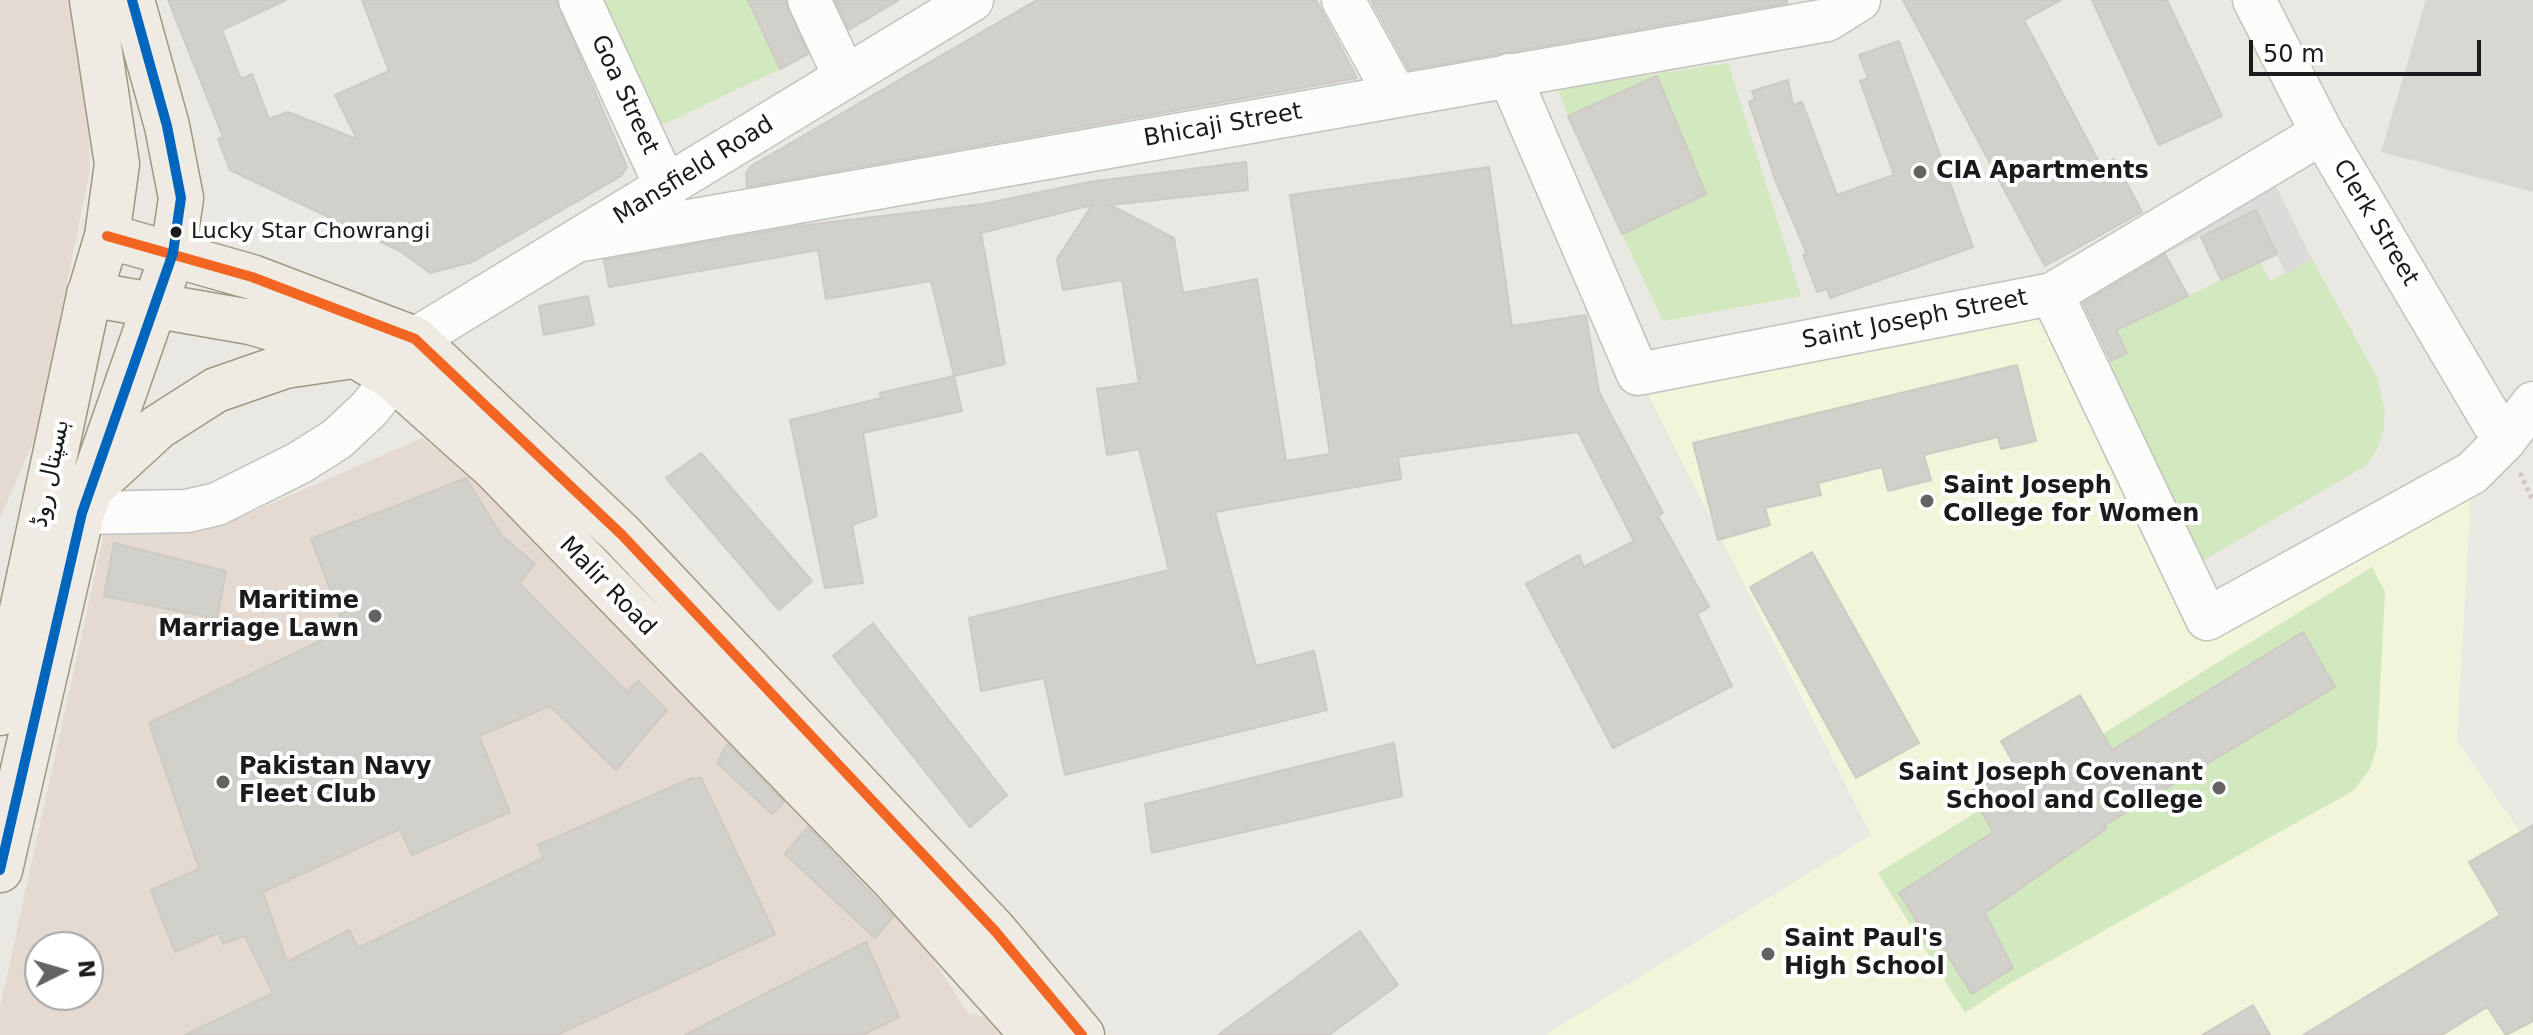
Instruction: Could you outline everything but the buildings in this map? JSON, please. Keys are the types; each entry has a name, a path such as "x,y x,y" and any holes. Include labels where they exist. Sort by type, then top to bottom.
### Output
{"main road":[{"name":"ہسپتال روڈ","path":"0,713 89,294 107,236 117,164 92,0"},
{"name":"ہسپتال روڈ","path":"0,870 86,501 173,253 181,198 167,126 132,0"},
{"name":"Malir Road","path":"107,236 252,277 415,339 622,535 995,931 1082,1035"},
{"name":"Malir Road","path":"89,294 250,322 356,356 393,378 494,468 893,879 1033,1035"},
{"path":"86,501 158,427 216,390 285,366 356,356"}],"street":[{"name":"Goa Street","path":"580,0 667,189"},
{"path":"809,0 844,75"},
{"name":"Mansfield Road","path":"415,339 667,189 844,75 972,0"},
{"path":"1343,0 1396,96"},
{"name":"Clerk Street","path":"2254,0 2322,133 2504,441"},
{"name":"Bhicaji Street","path":"582,240 1509,75 1834,7"},
{"name":"Saint Joseph Street","path":"1509,75 1638,374 2052,294 2207,619 2472,473 2504,441"},
{"path":"2052,294 2322,133"},
{"path":"86,501 187,511 231,498 337,439 370,408 407,359 415,339"},
{"path":"2504,441 2533,403"}],"shaded area":[{"path":"0,0 72,0 84,41 90,169 37,433 0,518"},
{"path":"2426,0 2533,0 2533,192 2381,152"},
{"path":"2266,166 2312,259 2286,274 2256,210 2073,298"},
{"path":"2052,294 2212,629 2472,473 2457,741 2533,850 2533,1035 1545,1035 1871,835 1638,374"},
{"path":"422,438 454,461 900,909 968,1013 998,1020 1009,1035 0,1035 0,1007 106,524 236,519"}],"green space":[{"path":"590,0 748,0 780,69 650,131"},
{"path":"1728,63 1801,296 1663,321 1622,234 1706,194 1657,77 1568,116 1558,89"},
{"path":"2312,259 2377,377 2385,412 2384,428 2377,449 2367,465 2199,563 2104,364 2126,353 2116,330 2260,262 2270,281"},
{"path":"2372,567 2385,592 2377,746 2370,769 2353,791 2007,985 1965,1013 1878,873"}],"transit line":[{"path":"0,870 82,513 173,253 181,198 167,126 132,0"},
{"path":"107,236 252,277 415,339 622,535 995,931 1082,1035"}],"place":[{"name":"CIA Apartments","path":"1920,172"},
{"name":"Lucky Star Chowrangi","path":"176,232"},
{"name":"Saint Joseph College for Women","path":"1927,501"},
{"name":"Maritime Marriage Lawn","path":"375,616"},
{"name":"Pakistan Navy Fleet Club","path":"223,782"},
{"name":"Saint Joseph Covenant School and College","path":"2219,788"},
{"name":"Saint Paul's High School","path":"1768,954"}]}
